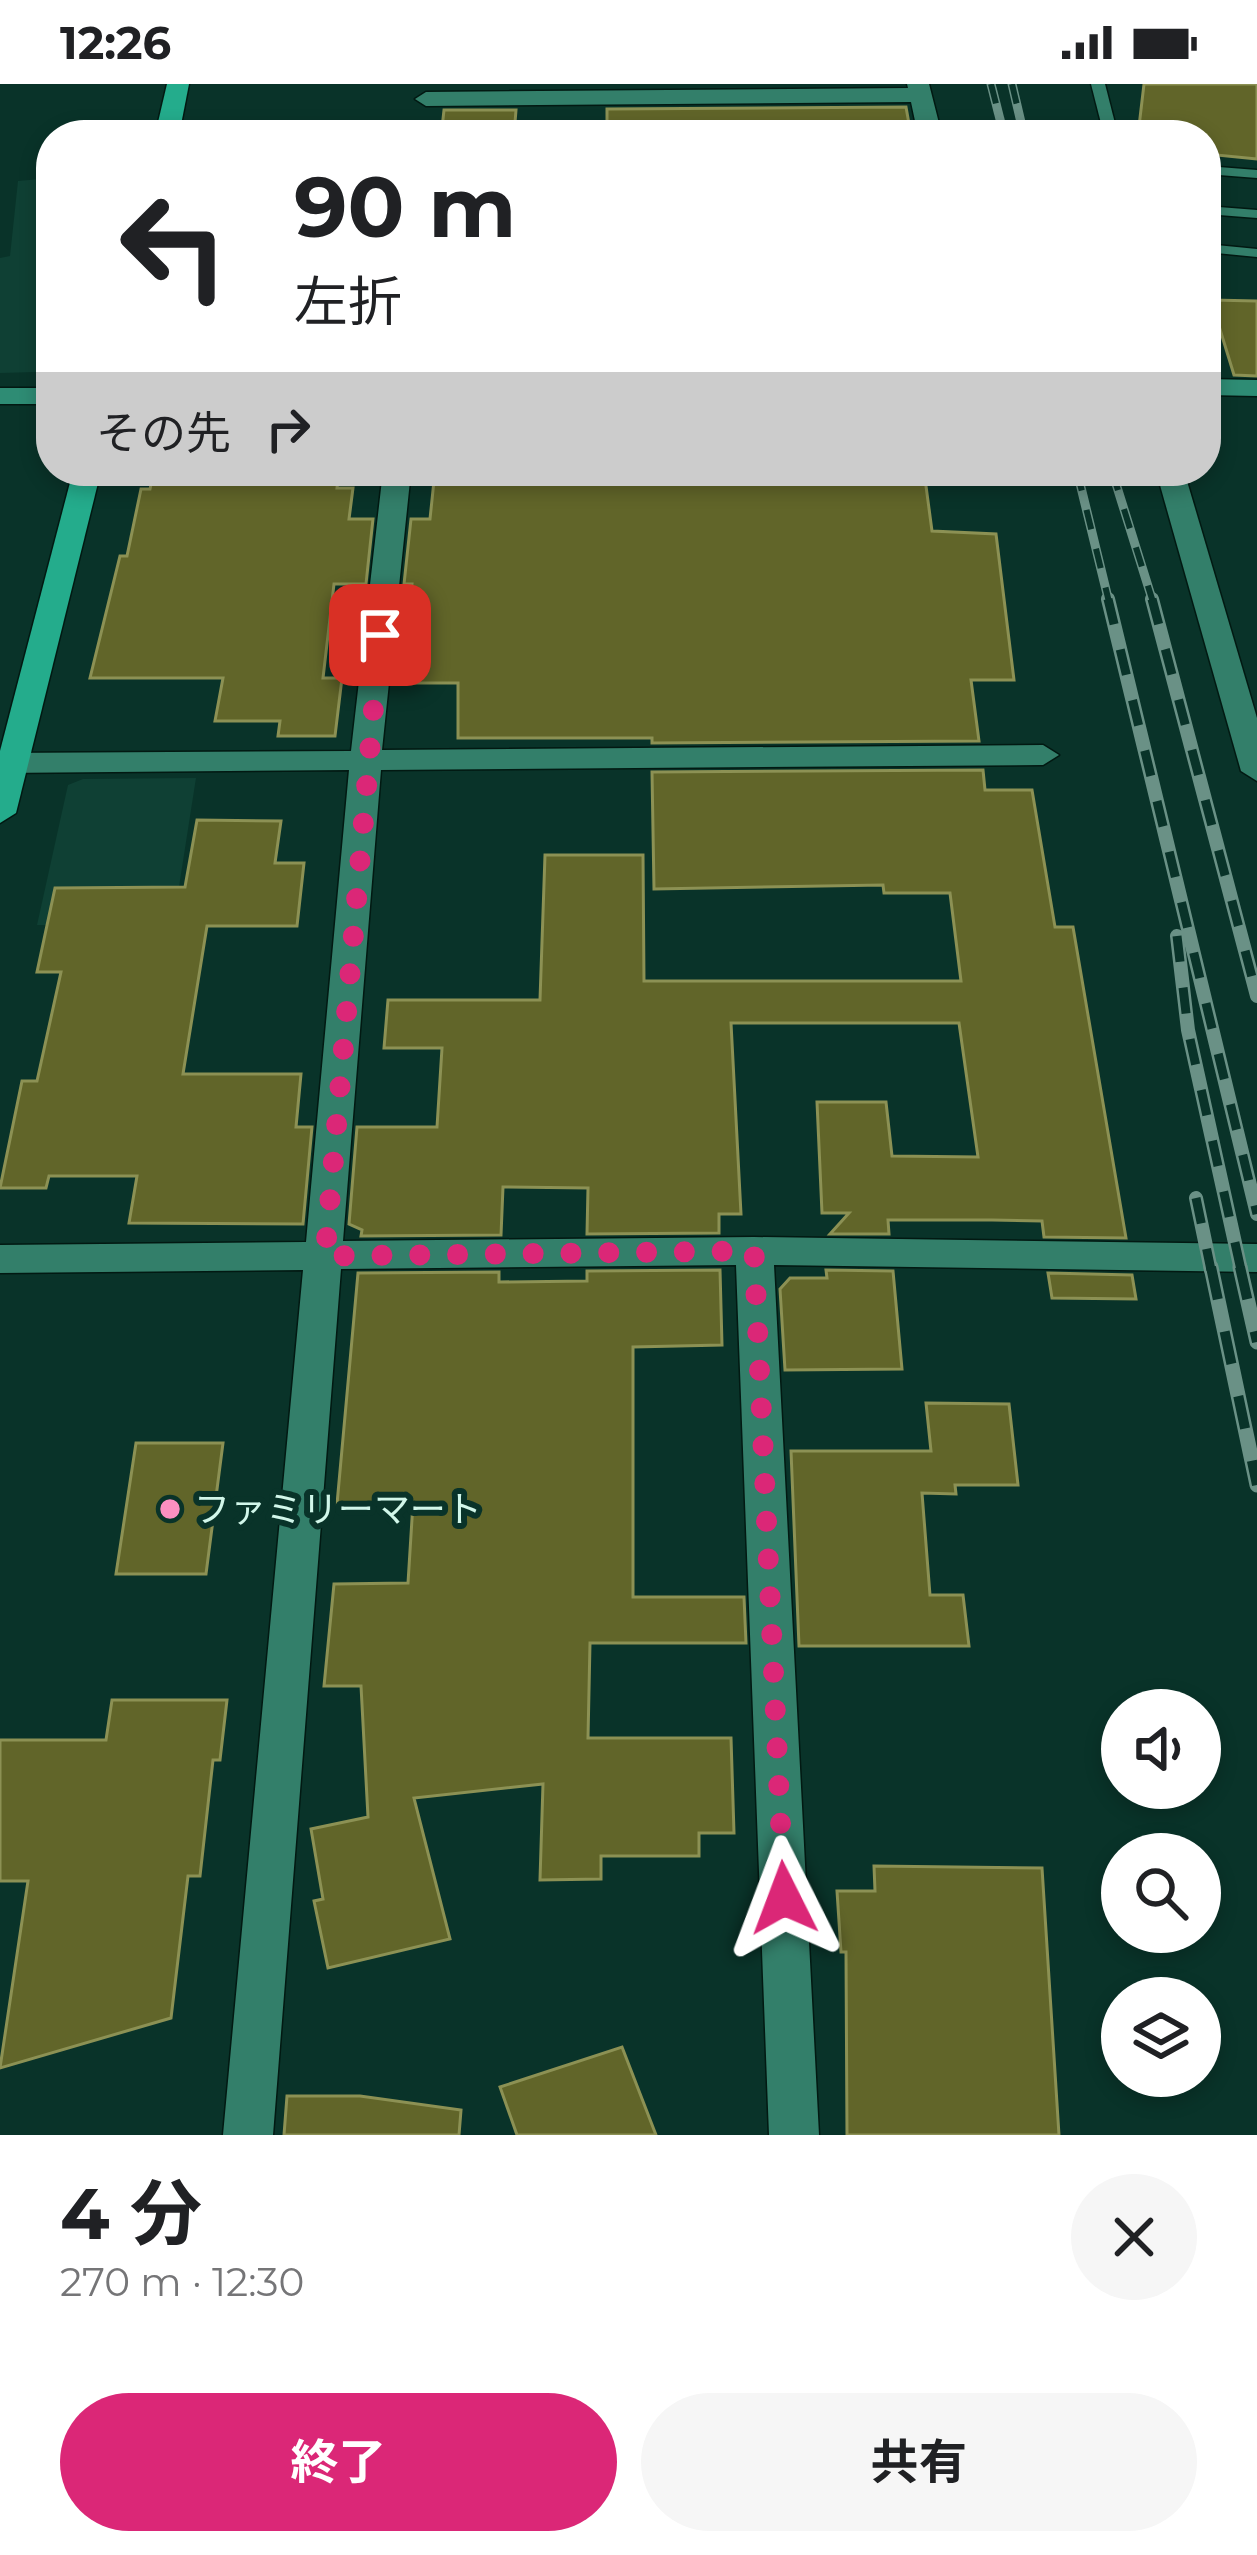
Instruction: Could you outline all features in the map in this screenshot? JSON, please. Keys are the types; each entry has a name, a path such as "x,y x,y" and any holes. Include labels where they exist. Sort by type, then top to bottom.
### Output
{"highway":[{"path":"170,120 178,84"},
{"path":"0,813 6,763 83,486"}],"street":[{"path":"426,100 920,90 927,120"},
{"path":"1221,387 1257,388"},
{"path":"0,396 36,396"},
{"path":"248,2135 366,758 395,486"},
{"path":"1174,486 1257,771"},
{"path":"1222,658 1257,657"},
{"path":"6,763 1043,755"},
{"path":"754,1251 794,2135"},
{"path":"0,1259 754,1251 1257,1258"}],"lane":[{"path":"1098,84 1107,120"},
{"path":"1221,171 1257,174"},
{"path":"1221,211 1257,214"},
{"path":"1221,249 1257,253"}],"shaded area":[{"path":"36,179 36,372 0,373 0,258 10,256 18,181"},
{"path":"196,778 173,925 37,925 68,785 83,779"}],"building":[{"path":"1144,84 1257,84 1257,159 1221,155 1221,120 1140,120"},
{"path":"906,107 908,120 607,120 607,109"},
{"path":"444,110 516,110 515,120 443,120"},
{"path":"1221,300 1257,301 1257,376 1234,375 1221,333"},
{"path":"433,486 926,486 932,531 996,534 1014,680 971,680 979,741 652,743 652,738 458,738 458,683 402,683 412,584 404,584 411,519 430,519"},
{"path":"353,488 349,519 373,519 366,584 334,584 323,678 342,678 335,736 278,736 280,721 215,721 223,678 90,678 120,556 127,556 141,489"},
{"path":"983,770 985,790 1032,790 1055,927 1073,927 1126,1238 1044,1237 1042,1221 992,1220 888,1220 889,1234 830,1234 849,1213 822,1213 817,1102 886,1102 892,1156 978,1157 959,1023 731,1023 741,1214 719,1214 719,1233 587,1234 588,1188 503,1187 501,1235 361,1236 362,1230 349,1224 357,1127 437,1127 442,1048 384,1048 388,1000 540,1000 545,855 643,855 644,981 961,981 950,893 884,893 883,885 654,889 652,772"},
{"path":"197,820 281,821 275,863 304,863 297,926 207,926 183,1074 301,1074 296,1127 312,1127 303,1224 129,1223 137,1176 49,1176 46,1188 0,1188 22,1081 37,1081 61,972 37,972 55,888 185,887"},
{"path":"720,1270 722,1345 633,1347 633,1597 744,1597 746,1643 590,1643 588,1738 731,1738 734,1833 699,1833 699,1856 601,1856 601,1879 540,1880 543,1784 414,1798 450,1939 328,1968 314,1901 323,1899 311,1829 368,1817 361,1686 324,1686 334,1584 408,1583 413,1503 337,1504 358,1273 499,1272 499,1282 587,1281 587,1271"},
{"path":"826,1270 893,1271 902,1369 785,1370 780,1289 790,1278 827,1278"},
{"path":"1048,1273 1132,1275 1136,1299 1052,1298"},
{"path":"926,1403 1009,1404 1018,1485 955,1485 956,1494 922,1493 930,1595 963,1595 969,1646 799,1646 791,1451 931,1451"},
{"name":"ファミリーマート","path":"136,1443 223,1443 206,1574 116,1574"},
{"path":"112,1700 227,1700 220,1760 213,1760 200,1876 188,1876 171,2018 0,2068 28,1881 0,1881 0,1740 106,1740"},
{"path":"874,1866 1042,1868 1059,2135 847,2135 846,1952 841,1952 837,1891 875,1891"},
{"path":"622,2047 656,2135 517,2135 500,2087"},
{"path":"287,2096 360,2096 461,2110 459,2135 284,2135"}],"railway":[{"path":"991,84 1000,120"},
{"path":"1012,84 1020,120"},
{"path":"1081,486 1109,602"},
{"path":"1117,486 1153,602"},
{"path":"1108,599 1257,1214"},
{"path":"1152,599 1257,996"},
{"path":"1177,936 1188,1030 1241,1270"},
{"path":"1196,1198 1211,1270"},
{"path":"1211,1267 1257,1485"},
{"path":"1240,1267 1257,1342"}],"place":[{"name":"ファミリーマート","path":"170,1509"}],"route":[{"path":"380,635 325,1256 754,1251 784,1898"}]}
